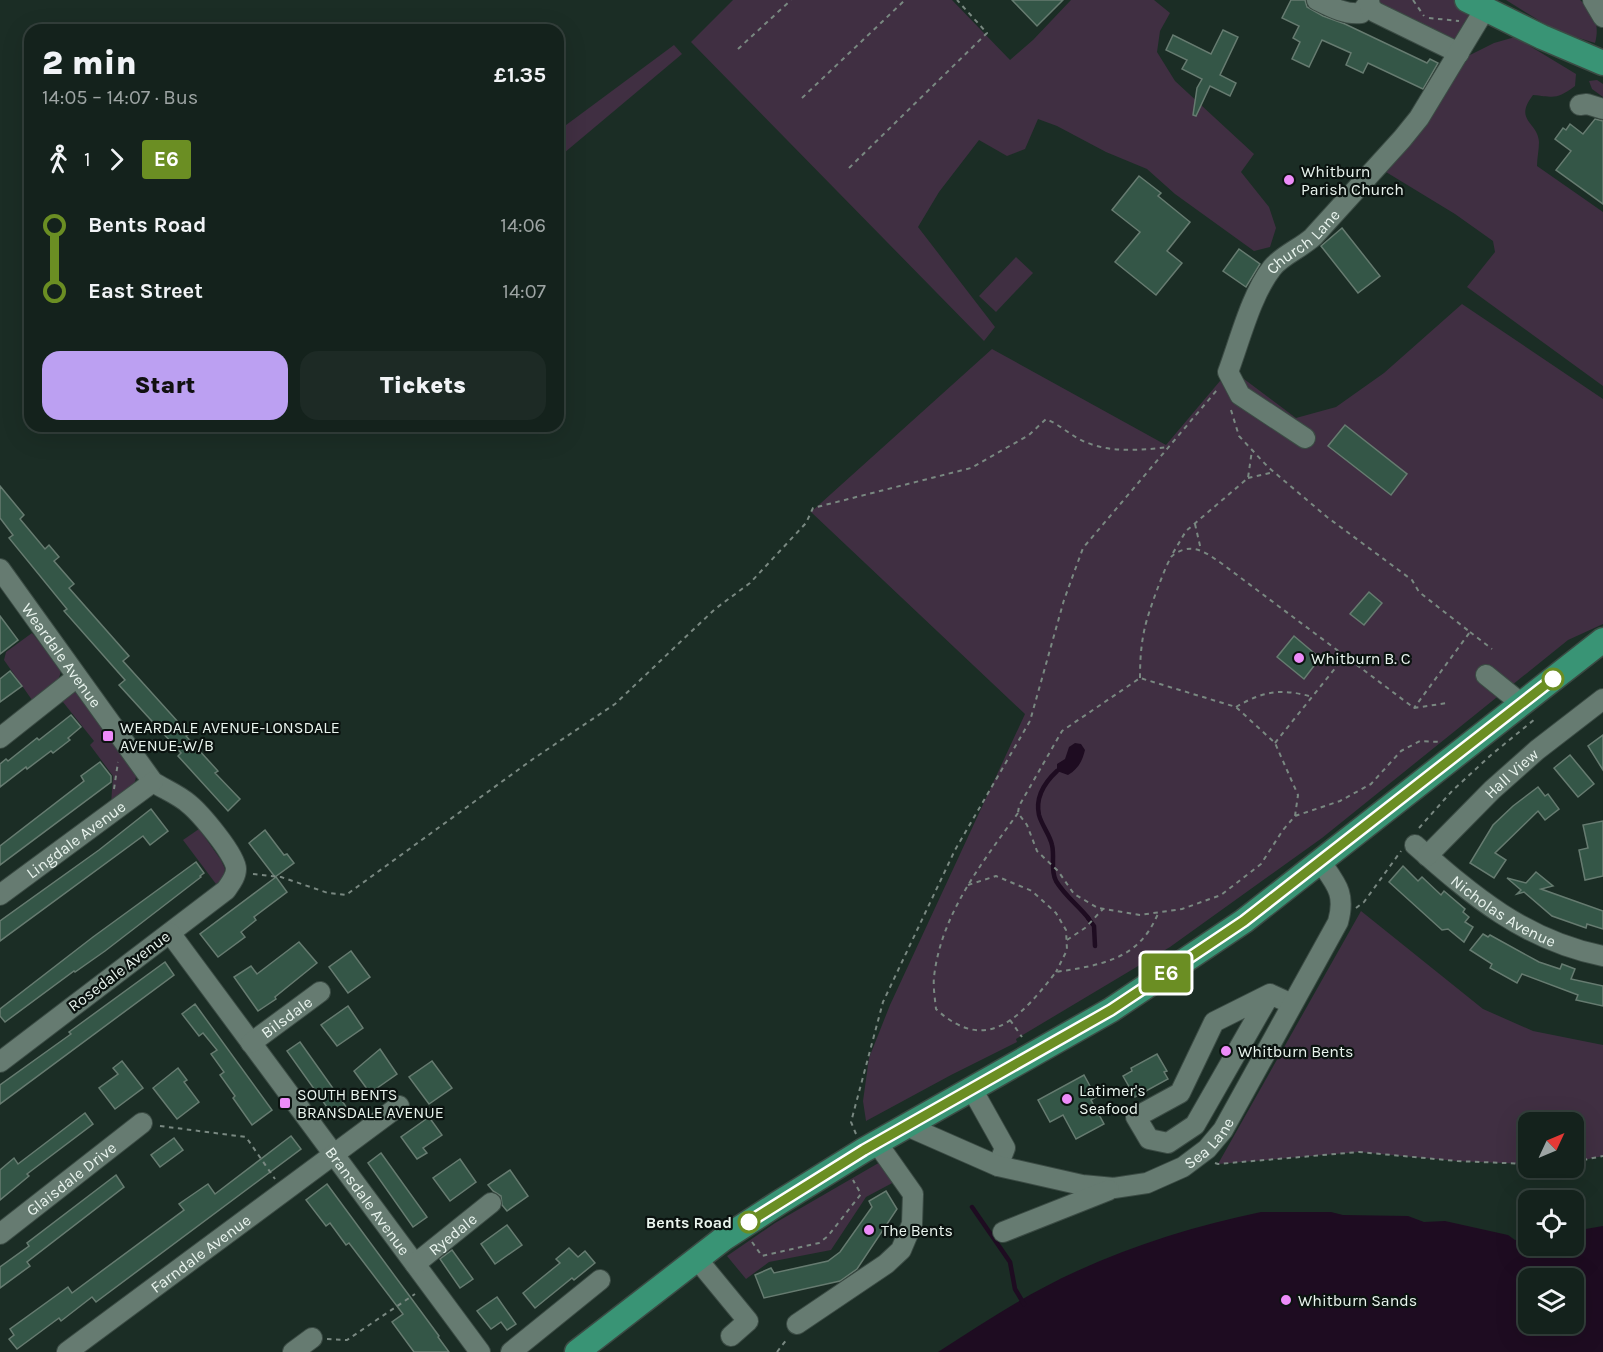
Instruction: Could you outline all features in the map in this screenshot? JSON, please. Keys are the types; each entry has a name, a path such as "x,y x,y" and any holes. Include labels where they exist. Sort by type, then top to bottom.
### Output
{"main road":[{"path":"1476,5 1603,63"},
{"path":"577,1352 697,1258 780,1202 871,1147 912,1128 972,1089 1111,1010 1244,921 1472,742 1532,709 1602,643"}],"street":[{"path":"1317,0 1354,14 1361,13 1369,1"},
{"path":"1593,0 1603,17"},
{"path":"1369,1 1370,7 1388,20 1459,53"},
{"name":"Church Lane","path":"1228,372 1257,292 1272,268 1281,259 1301,248 1314,237 1419,118 1459,53 1476,5"},
{"path":"1580,105 1587,104 1603,109"},
{"path":"1228,372 1240,395 1305,438"},
{"name":"Weardale Avenue","path":"0,569 153,782 188,802 214,831 231,855 235,873"},
{"path":"1486,675 1532,709"},
{"path":"0,738 77,677"},
{"name":"Hall View","path":"1415,845 1492,790 1537,750 1603,699"},
{"name":"Lingdale Avenue","path":"0,895 153,782"},
{"name":"Nicholas Avenue","path":"1415,845 1470,893 1512,921 1557,942 1603,956"},
{"path":"1320,861 1341,895 1342,907"},
{"name":"Rosedale Avenue","path":"0,1062 226,890 235,873"},
{"name":"Sea Lane","path":"912,1128 998,1166 1082,1185 1114,1188 1147,1183 1183,1167 1217,1139 1223,1130 1338,922 1342,907"},
{"name":"Bransdale Avenue","path":"170,933 480,1352"},
{"name":"Bilsdale","path":"251,1043 320,992"},
{"path":"1270,994 1293,1004"},
{"path":"1270,994 1195,1125 1168,1143 1149,1139 1136,1117 1180,1093 1214,1022 1270,994"},
{"path":"972,1089 1005,1148 998,1166"},
{"name":"Farndale Avenue","path":"67,1352 399,1106"},
{"name":"Glaisdale Drive","path":"0,1234 142,1124"},
{"path":"797,1324 886,1264 901,1250 912,1224 913,1194 871,1147"},
{"path":"1003,1232 1114,1188"},
{"name":"Ryedale","path":"415,1264 490,1203"},
{"path":"697,1258 748,1321 731,1336"},
{"path":"511,1352 600,1280"},
{"path":"293,1352 312,1338"}],"path":[{"path":"738,49 791,0"},
{"path":"802,98 905,0"},
{"path":"849,168 987,33 957,0"},
{"path":"871,1147 850,1122 883,1002 955,849 1030,721 1064,600 1083,548 1216,391 1228,372"},
{"path":"1230,408 1239,436 1274,472 1327,517 1412,580 1419,591 1492,649"},
{"path":"235,873 281,877 328,893 346,896 533,759 615,704 715,609 750,583 806,523 813,508 971,468 1029,435 1046,419 1086,443 1108,448 1169,447"},
{"path":"1248,478 1252,450"},
{"path":"1140,678 1140,659 1146,625 1172,556 1186,531 1248,478 1274,472"},
{"path":"1196,522 1201,550"},
{"path":"1172,556 1180,550 1189,548 1201,550 1414,708 1447,703"},
{"path":"1414,708 1470,632"},
{"path":"1275,744 1346,656"},
{"path":"1140,678 1236,707 1275,744 1298,795 1295,816"},
{"path":"968,885 996,876 1032,891 1056,913 1066,930 1067,950 1056,972 1031,1003 1003,1025 975,1032 951,1023 936,1009 934,978 945,931 968,885 1018,813 1019,806 1062,731 1140,678"},
{"path":"1236,707 1264,693 1281,691 1296,692 1312,697 1316,695"},
{"path":"1342,907 1355,909 1364,902 1415,845 1452,791 1491,755 1532,709"},
{"path":"110,814 122,739"},
{"path":"1018,813 1027,825 1037,851 1055,868 1074,894 1098,908 1140,915 1182,909 1221,895 1261,864 1295,816 1341,801 1371,784 1401,751 1420,741 1472,742"},
{"path":"1066,940 1091,922 1104,909"},
{"path":"1056,972 1090,966 1124,955 1145,937 1160,911"},
{"path":"1010,1020 1033,1054"},
{"path":"142,1124 246,1137 283,1191"},
{"path":"1198,1155 1218,1164 1359,1152 1457,1161 1518,1164"},
{"path":"1584,1160 1603,1156"},
{"path":"752,1241 762,1256 819,1243 828,1236 861,1194 852,1178"},
{"path":"312,1338 347,1340 430,1284"}],"shaded area":[{"path":"733,0 952,0 1010,60 1033,40 1071,0 1154,0 1170,13 1160,31 1157,52 1175,81 1254,154 1241,172 1269,207 1276,228 1270,247 1254,251 1175,194 1147,169 1038,119 1025,149 1007,156 979,140 939,192 918,227 995,327 984,341 691,42"},
{"path":"1375,0 1458,0 1474,9 1455,45 1387,16"},
{"path":"1506,0 1580,0 1595,19 1597,30 1595,43 1556,31"},
{"path":"1515,37 1576,74 1575,86 1564,94 1533,95 1525,110 1528,121 1538,135 1537,166 1603,212 1603,386 1467,287 1495,252 1493,241 1455,214 1386,172 1407,148 1435,107 1462,59 1494,43"},
{"path":"674,45 682,54 564,153 564,127"},
{"path":"1597,80 1603,84 1603,97 1592,89 1589,81"},
{"path":"1016,257 1033,273 996,312 979,296"},
{"path":"1462,304 1603,399 1603,624 1568,640 1322,838 1170,947 1016,1039 1017,1042 866,1121 863,1101 869,1058 890,1005 1025,714 811,512 992,349 1166,445 1220,381 1229,386 1232,370 1296,418 1336,407 1384,373"},
{"path":"32,633 61,669 55,684 32,700 4,660 6,652"},
{"path":"66,690 76,691 83,696 136,771 135,783 132,787 111,804 113,776 90,745 94,741 59,697"},
{"path":"1075,743 1081,744 1085,750 1079,765 1068,775 1057,771 1057,764 1065,759 1069,747"},
{"path":"199,829 225,869 223,879 216,884 183,840"},
{"path":"1361,911 1483,1009 1533,1031 1603,1045 1603,1156 1584,1160 1584,1112 1518,1112 1518,1164 1457,1161 1359,1152 1218,1164"},
{"path":"882,1161 896,1181 866,1197 831,1250 769,1262 746,1279 727,1256 775,1223"},
{"name":"Whitburn Sands","path":"1261,1212 1331,1212 1343,1215 1408,1216 1424,1222 1445,1221 1508,1235 1518,1240 1518,1256 1584,1256 1584,1229 1603,1226 1603,1352 938,1352 1023,1299 1077,1271 1145,1244 1191,1229"}],"building":[{"path":"1012,0 1063,0 1037,26"},
{"path":"1291,0 1305,0 1307,7 1323,16 1427,63 1430,59 1438,63 1423,89 1368,63 1363,73 1346,65 1351,53 1322,40 1309,67 1292,59 1300,42 1293,38 1299,26 1282,18"},
{"path":"1223,30 1238,37 1220,75 1236,83 1230,96 1210,86 1196,116 1193,115 1197,88 1202,79 1182,69 1187,60 1166,50 1173,35 1211,54"},
{"path":"1595,119 1603,121 1603,204 1556,170 1571,151 1555,139 1563,128 1566,130 1570,124 1583,134"},
{"path":"1139,176 1161,193 1158,196 1190,222 1167,251 1182,263 1156,295 1115,262 1140,232 1112,210"},
{"path":"1342,228 1380,276 1358,293 1321,246"},
{"path":"1239,249 1260,264 1246,287 1223,271"},
{"path":"1345,425 1407,474 1391,495 1328,446"},
{"path":"0,486 24,515 20,519 45,549 49,545 59,557 54,561 74,584 69,588 129,656 123,661 189,734 186,736 218,771 215,773 240,799 228,811 178,756 181,753 119,685 125,680 64,611 67,609 9,538 13,535 0,518"},
{"path":"1369,592 1382,603 1364,625 1350,614"},
{"path":"0,616 18,640 0,654"},
{"name":"Whitburn B. C","path":"1294,636 1320,658 1304,679 1277,657"},
{"path":"10,671 22,686 0,702 0,679"},
{"path":"71,715 81,727 68,738 70,740 27,769 26,767 0,787 0,764 6,759 8,761 37,738 39,740"},
{"path":"1603,735 1603,770 1588,746"},
{"path":"1570,755 1594,784 1578,797 1554,768"},
{"path":"100,762 111,776 111,782 0,865 0,846 84,781 81,776"},
{"path":"1538,787 1545,796 1548,794 1559,809 1545,820 1538,811 1495,853 1506,860 1494,878 1470,863 1493,825"},
{"path":"151,809 168,831 150,845 143,836 0,941 0,921 99,850"},
{"path":"1603,821 1603,876 1585,880 1579,850 1588,848 1583,825"},
{"path":"265,830 284,855 287,854 294,863 275,877 249,843"},
{"path":"196,862 204,873 201,877 105,951 5,1022 0,1016 0,1009"},
{"path":"1403,866 1418,881 1422,877 1441,895 1444,891 1465,909 1463,912 1469,917 1465,922 1473,927 1464,942 1448,929 1442,930 1389,882"},
{"path":"1536,872 1553,886 1541,889 1603,911 1603,929 1587,924 1586,928 1552,916 1524,892 1517,894 1521,890 1507,878 1526,883"},
{"path":"276,877 287,892 254,917 256,920 241,932 245,937 218,957 200,934"},
{"path":"1483,934 1488,937 1490,935 1539,962 1560,969 1562,964 1575,969 1571,979 1603,986 1603,1006 1576,1000 1578,995 1522,974 1517,983 1490,968 1492,964 1470,950"},
{"path":"299,942 317,963 275,997 276,999 258,1011 234,977 251,966 257,974"},
{"path":"351,951 370,977 348,993 329,967"},
{"path":"165,962 174,975 0,1104 0,1085"},
{"path":"195,1004 272,1110 252,1125 220,1075 224,1072 211,1054 217,1050 203,1033 199,1036 182,1014"},
{"path":"348,1006 363,1028 337,1046 321,1025"},
{"path":"300,1042 347,1108 334,1117 287,1051"},
{"path":"380,1049 397,1074 370,1093 354,1071"},
{"path":"1157,1054 1167,1071 1164,1072 1168,1079 1135,1097 1123,1076 1132,1071 1131,1068"},
{"path":"122,1061 143,1088 115,1109 99,1088 118,1074 113,1068"},
{"path":"432,1061 452,1088 429,1104 409,1077"},
{"path":"178,1068 187,1080 184,1082 199,1102 177,1119 153,1088"},
{"name":"Latimer's Seafood","path":"1084,1075 1096,1097 1091,1100 1104,1124 1076,1139 1063,1115 1050,1122 1038,1100"},
{"path":"85,1113 93,1124 27,1174 29,1176 0,1200 0,1170 14,1158 18,1164"},
{"path":"429,1117 442,1135 423,1148 427,1153 417,1159 401,1137"},
{"path":"291,1136 301,1149 96,1302 92,1297 61,1321 59,1318 17,1349 9,1339 14,1335 10,1329 68,1287 72,1293 184,1210 179,1204 208,1184 215,1194"},
{"path":"174,1138 183,1150 160,1167 151,1155"},
{"path":"381,1153 427,1217 413,1227 368,1163"},
{"path":"460,1159 476,1182 450,1201 433,1178"},
{"path":"510,1170 528,1196 507,1211 502,1205 501,1196 488,1185"},
{"path":"116,1175 124,1187 27,1262 30,1266 0,1288 0,1267 29,1246 27,1243"},
{"path":"327,1184 449,1352 414,1352 392,1322 403,1314 349,1243 346,1245 330,1223 326,1226 306,1200"},
{"name":"The Bents","path":"886,1191 897,1209 857,1269 840,1281 764,1298 755,1275 771,1268 774,1273 828,1261 840,1252 872,1207 869,1201"},
{"path":"507,1225 522,1245 495,1264 481,1244"},
{"path":"569,1248 578,1257 585,1251 595,1263 574,1280 572,1278 535,1308 523,1293 560,1263 556,1259"},
{"path":"452,1250 473,1279 460,1288 440,1259"},
{"path":"497,1297 516,1324 507,1330 501,1322 491,1329 477,1311"}],"waterway":[{"path":"1057,771 1042,791 1038,802 1039,815 1052,845 1053,872 1056,881 1089,919"},
{"path":"1088,918 1094,926 1095,946"},
{"path":"972,1207 1010,1262 1015,1289 1024,1304"}],"bus line":[{"name":"E6","path":"749,1222 864,1150 1111,1010 1244,921 1553,679"}],"place":[{"name":"Whitburn Parish Church","path":"1289,180"},
{"name":"Whitburn B. C","path":"1299,658"},
{"name":"WEARDALE AVENUE-LONSDALE AVENUE-W/B","path":"108,736"},
{"name":"Whitburn Bents","path":"1226,1051"},
{"name":"Latimer's Seafood","path":"1067,1099"},
{"name":"SOUTH BENTS BRANSDALE AVENUE","path":"285,1103"},
{"name":"Bents Road","path":"749,1222"},
{"name":"The Bents","path":"869,1230"},
{"name":"Whitburn Sands","path":"1286,1300"}]}
